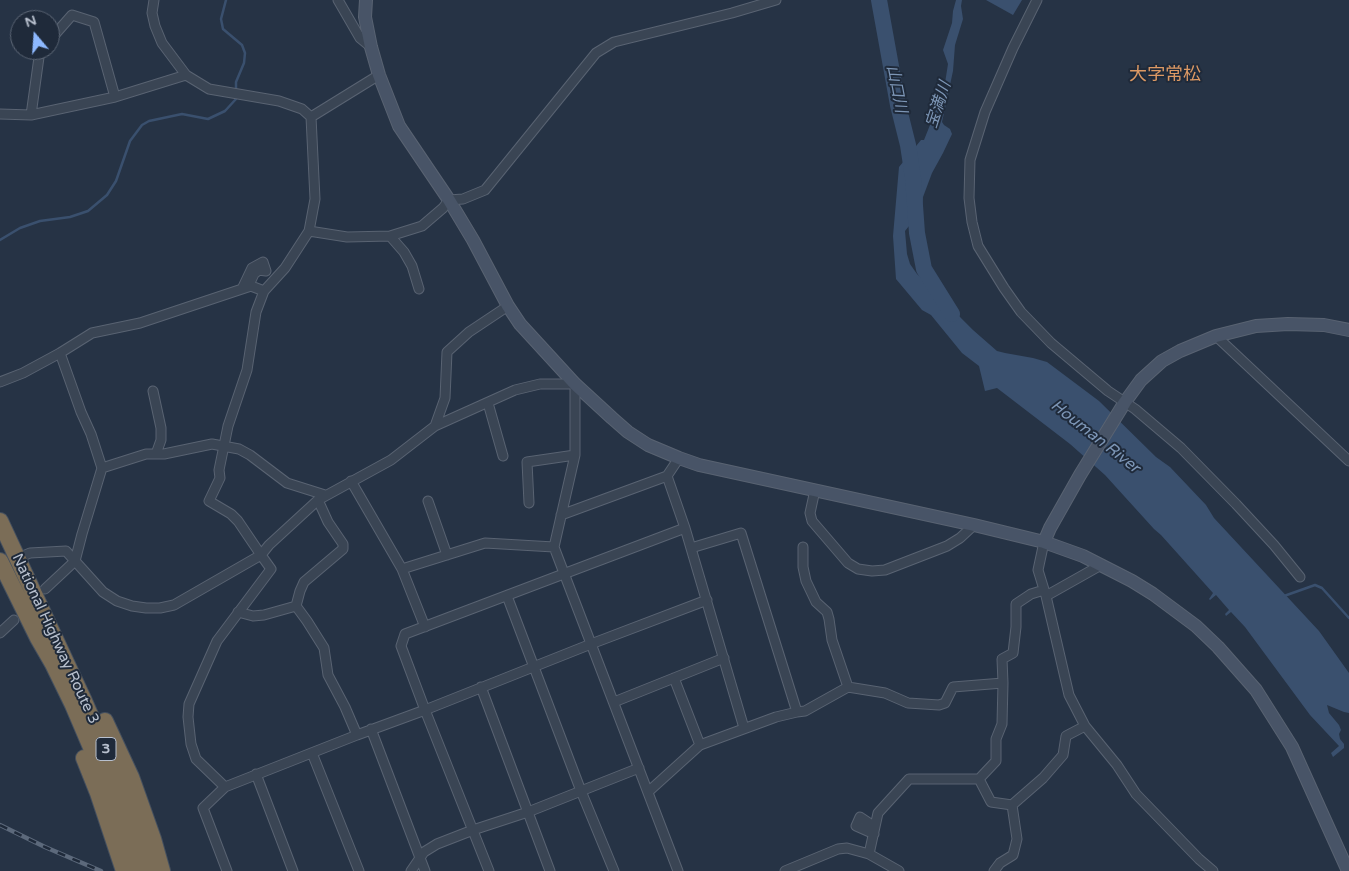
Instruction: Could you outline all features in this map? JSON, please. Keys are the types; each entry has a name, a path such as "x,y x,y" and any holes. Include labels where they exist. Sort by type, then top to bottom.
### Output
{"highway":[{"name":"National Highway Route 3","path":"0,521 18,558 45,635"},
{"name":"National Highway Route 3","path":"1,566 84,701 117,776 133,818 149,871"},
{"path":"45,635 44,664 128,870"},
{"path":"45,635 70,651 127,769 153,839 162,871"}],"street":[{"path":"154,0 152,13 162,43 186,75 209,89 279,101 302,109 311,117 315,199 309,231 285,268 264,291 256,312 247,370 228,426 219,470 220,478 209,501 231,514 238,521 271,569 217,640 189,704 188,718 191,744 196,759 225,787"},
{"path":"338,0 360,38 371,47"},
{"path":"366,0 366,17 371,47 379,75 400,126 449,200 473,240 508,306 520,324 575,384 628,432 648,445 699,465 974,524 1044,542 1083,556 1132,581 1196,626 1218,647 1256,690 1292,747 1348,871"},
{"path":"309,231 348,237 390,236 422,226 443,208 449,200 463,199 485,190 596,54 614,42 732,13 776,0"},
{"path":"1038,0 1013,48 985,112 970,160 969,198 978,246 1021,312 1051,343 1123,406 1181,448 1274,545 1300,577"},
{"path":"60,29 72,15 94,22 115,97"},
{"path":"31,115 39,60"},
{"path":"0,114 31,115 115,97 186,75"},
{"path":"311,117 379,75"},
{"path":"390,236 404,252 412,266 420,289"},
{"path":"0,382 23,373 92,333 140,323 251,286 264,291"},
{"path":"436,426 445,398 447,352 469,332 508,306"},
{"path":"1212,871 1136,794 1117,766 1085,726 1069,695 1038,570 1044,542 1050,528 1123,406 1141,380 1162,361 1180,351 1216,336 1256,326 1288,324 1324,325 1349,330"},
{"path":"1216,336 1349,462"},
{"path":"45,589 75,561 102,468 60,353"},
{"path":"18,558 30,553 66,551 103,592 118,600 132,606 146,608 174,605 261,555 269,545 322,498 390,460 436,426 515,390 540,384 575,384"},
{"path":"575,384 575,455 554,547 678,871"},
{"path":"153,391 161,428 161,440 156,454"},
{"path":"488,402 503,456"},
{"path":"102,468 146,454 180,452 212,444 239,449 287,483 322,498"},
{"path":"529,503 527,462 575,455"},
{"path":"561,515 667,476 679,458"},
{"path":"667,476 685,528 744,728"},
{"path":"351,481 402,569 424,627"},
{"path":"815,490 810,513 812,521 848,562 858,569 885,570 948,546 960,538 974,524"},
{"path":"296,606 304,582 343,549 343,544 328,522 322,498"},
{"path":"428,501 446,555"},
{"path":"489,871 401,646 405,634 685,528"},
{"path":"691,548 741,533 797,712"},
{"path":"402,569 485,543 554,547"},
{"path":"803,547 806,581 816,602 827,612 832,640 848,688"},
{"path":"869,854 878,813 909,779 979,779 996,761 996,739 1002,724 1002,659 1013,653 1016,604 1031,594 1045,593 1101,565"},
{"path":"507,596 581,791 614,871"},
{"path":"227,871 203,808 225,787 357,734 425,710 707,600"},
{"path":"238,612 253,616 264,615 296,606"},
{"path":"296,606 324,648 328,675 345,706 357,734"},
{"path":"0,633 14,620"},
{"path":"614,702 724,658"},
{"path":"674,678 700,745"},
{"path":"648,792 700,745 776,717 805,711 848,688 885,693 908,703 939,705 945,703 954,687 1003,683"},
{"path":"481,687 550,871"},
{"path":"979,779 991,802 1012,805 1043,778 1063,755 1066,736 1085,726"},
{"path":"371,729 425,871"},
{"path":"312,753 359,871"},
{"path":"411,871 424,852 437,844 528,812 639,768"},
{"path":"256,774 293,871"},
{"path":"994,871 1000,863 1013,855 1017,840 1012,805"},
{"path":"785,871 838,849 847,848 869,854 899,871"}],"water":[{"path":"956,0 962,0 963,19 955,45 953,71 942,122 950,129 952,134 932,173 923,197 922,212 905,231 910,264 917,274 951,305 973,330 997,351 1047,362 1099,401 1156,457 1170,467 1206,505 1214,518 1319,631 1349,673 1349,713 1327,705 1329,713 1339,725 1341,730 1339,734 1340,739 1344,744 1344,748 1333,757 1331,753 1339,746 1310,715 1245,627 1231,612 1226,616 1225,614 1229,610 1216,595 1209,599 1213,593 1161,535 1105,475 1070,444 997,388 985,391 979,366 962,353 931,315 922,310 896,279 893,236 899,167 921,140 924,140 938,105 945,83 948,64 943,50 952,23"},
{"path":"986,0 1022,0 1013,15"}],"waterway":[{"path":"226,0 221,19 223,29 242,45 245,53 244,63 236,82 236,91"},
{"name":"山口川","path":"879,0 898,105 908,145 913,178 917,233 924,269 952,314"},
{"path":"0,240 20,228 40,221 70,217 88,211 107,195 116,181 130,141 142,125 149,121 182,114 208,119 225,111 236,97"},
{"path":"1284,596 1315,585 1322,588 1349,618"}],"railway":[{"path":"0,825 101,871"}],"district":[{"name":"大字常松","path":"1165,75"}],"water label":[{"name":"宝満川","path":"939,105"},
{"name":"Houman River","path":"1095,437"}]}
